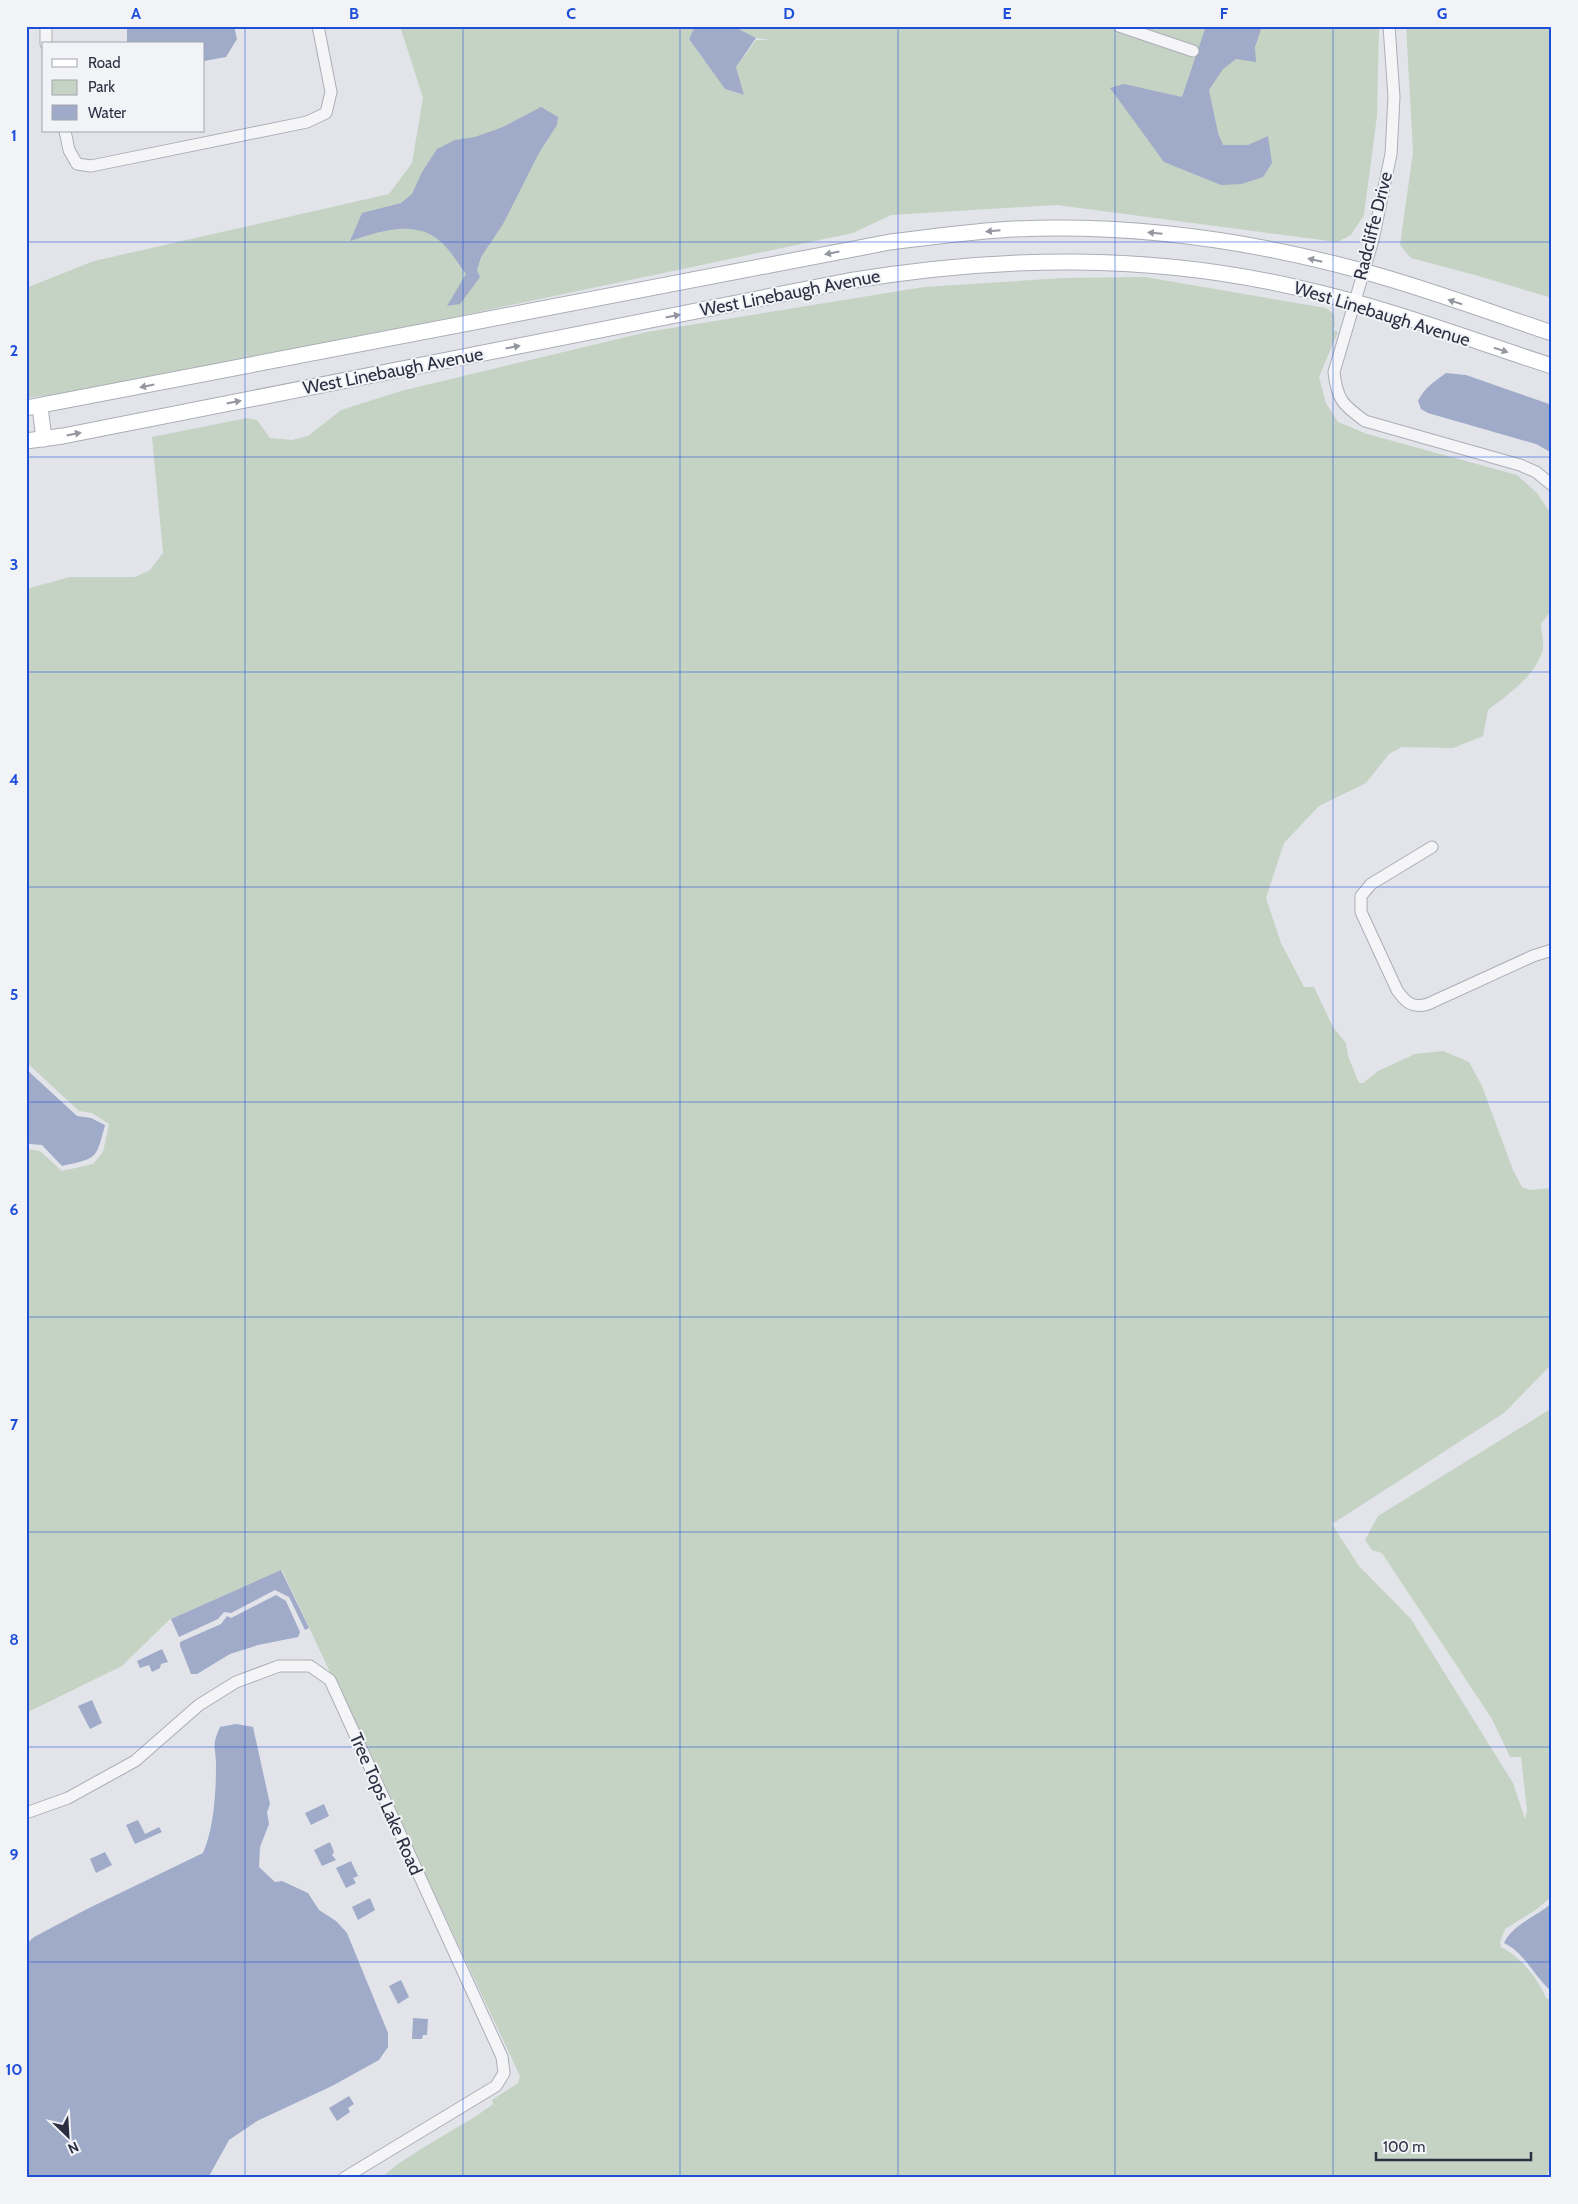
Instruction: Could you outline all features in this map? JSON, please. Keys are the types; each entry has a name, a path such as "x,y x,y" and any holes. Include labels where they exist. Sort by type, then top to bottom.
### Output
{"main road":[{"name":"West Linebaugh Avenue","path":"33,408 854,248 950,234 1015,229 1144,232 1247,245 1362,271 1552,333"},
{"name":"West Linebaugh Avenue","path":"26,441 848,281 958,266 1081,261 1152,264 1242,276 1354,302 1552,366"},
{"path":"33,408 44,439"}],"street":[{"path":"46,26 46,42"},
{"path":"65,132 69,150 77,164 92,166 307,122 326,113 331,92 318,26"},
{"path":"1121,26 1194,50"},
{"name":"Radcliffe Drive","path":"1389,26 1394,97 1391,154 1373,240 1362,271 1334,372 1336,391 1344,406 1364,421 1520,465 1536,472 1552,485"},
{"path":"1432,847 1371,884 1361,896 1362,912 1397,990 1404,1000 1413,1005 1428,1004 1533,956 1552,950"},
{"name":"Tree Tops Lake Road","path":"26,1813 68,1798 135,1761 199,1705 236,1682 279,1666 310,1666 330,1680 502,2057 504,2073 496,2086 344,2178"}],"green space":[{"path":"400,26 695,26 689,39 725,89 743,95 736,67 756,40 771,40 756,38 733,26 1379,26 1377,116 1364,215 1351,235 1337,242 1057,205 891,215 853,233 379,333 65,393 26,398 26,288 94,261 389,194 412,163 423,98"},
{"path":"1406,26 1552,26 1552,298 1411,258 1400,245 1413,152"},
{"path":"1145,277 1326,308 1334,314 1335,325 1333,330 1338,332 1319,377 1326,403 1338,422 1367,434 1517,475 1537,493 1552,515 1552,610 1541,624 1543,648 1535,667 1521,683 1488,710 1483,736 1453,748 1402,747 1389,754 1366,783 1319,806 1284,843 1266,898 1281,943 1304,987 1314,987 1333,1027 1346,1043 1348,1056 1359,1083 1363,1083 1378,1071 1415,1054 1443,1051 1469,1062 1482,1086 1513,1170 1522,1187 1529,1190 1552,1188 1552,1364 1504,1413 1332,1524 1359,1566 1411,1619 1513,1783 1525,1819 1527,1811 1521,1757 1510,1757 1492,1719 1382,1553 1372,1550 1365,1540 1378,1516 1552,1408 1552,1896 1537,1909 1505,1929 1500,1942 1501,1947 1522,1962 1539,1984 1546,1998 1552,2001 1552,2165 1545,2178 381,2178 394,2167 493,2104 492,2100 518,2083 520,2076 282,1570 169,1620 122,1666 26,1713 26,1149 40,1151 62,1171 93,1164 103,1152 109,1124 92,1113 79,1111 26,1062 26,589 70,577 135,577 150,570 163,553 152,437 247,418 257,420 270,438 292,440 308,436 341,410 401,391 647,332 924,287 1064,278"}],"water":[{"path":"127,26 234,26 237,39 226,57 205,61 205,42 127,42"},
{"path":"695,26 733,26 756,38 736,67 744,95 725,89 689,39"},
{"path":"1206,26 1262,26 1255,47 1256,62 1236,59 1223,69 1209,90 1218,133 1223,145 1248,145 1268,136 1272,163 1263,177 1242,184 1221,185 1164,162 1110,88 1124,84 1182,97"},
{"path":"541,107 558,117 557,125 539,153 503,224 481,257 477,270 480,277 460,304 447,306 466,274 447,248 433,236 413,229 402,229 381,232 350,241 362,213 401,203 412,194 422,172 437,149 455,140 475,137 503,127"},
{"path":"1446,373 1466,375 1552,405 1552,453 1536,444 1428,413 1421,409 1418,401 1420,396 1430,385"},
{"path":"26,1069 77,1116 91,1118 105,1125 97,1151 89,1159 62,1166 42,1145 30,1144 26,1141"},
{"path":"281,1570 309,1628 305,1630 289,1597 275,1590 231,1613 224,1612 218,1619 179,1637 171,1619"},
{"path":"276,1595 286,1601 300,1632 298,1637 258,1645 230,1654 197,1674 191,1674 180,1642 221,1624 227,1616 231,1618"},
{"path":"162,1649 168,1662 161,1664 160,1668 152,1672 149,1665 140,1668 137,1661"},
{"path":"92,1700 102,1723 90,1729 78,1706"},
{"path":"236,1724 253,1727 270,1804 267,1812 269,1824 260,1847 259,1867 275,1882 282,1881 308,1893 319,1910 336,1921 347,1933 388,2033 388,2047 379,2060 332,2086 257,2121 229,2140 208,2178 26,2178 26,1944 34,1937 87,1909 203,1853 210,1832 214,1810 216,1739 220,1727"},
{"path":"324,1804 329,1816 311,1825 305,1813"},
{"path":"138,1820 145,1834 159,1827 162,1832 135,1844 126,1825"},
{"path":"330,1842 334,1852 332,1855 336,1860 322,1866 314,1850"},
{"path":"105,1852 112,1865 96,1873 90,1859"},
{"path":"351,1861 358,1876 353,1878 356,1883 346,1888 336,1868"},
{"path":"370,1898 375,1910 358,1920 352,1907"},
{"path":"1552,1903 1552,1996 1549,1995 1549,1989 1518,1952 1504,1943 1519,1926"},
{"path":"401,1980 409,1997 398,2004 389,1986"},
{"path":"413,2018 428,2019 427,2035 423,2035 422,2039 412,2039"},
{"path":"349,2096 354,2104 348,2108 350,2112 337,2121 329,2108"}]}
